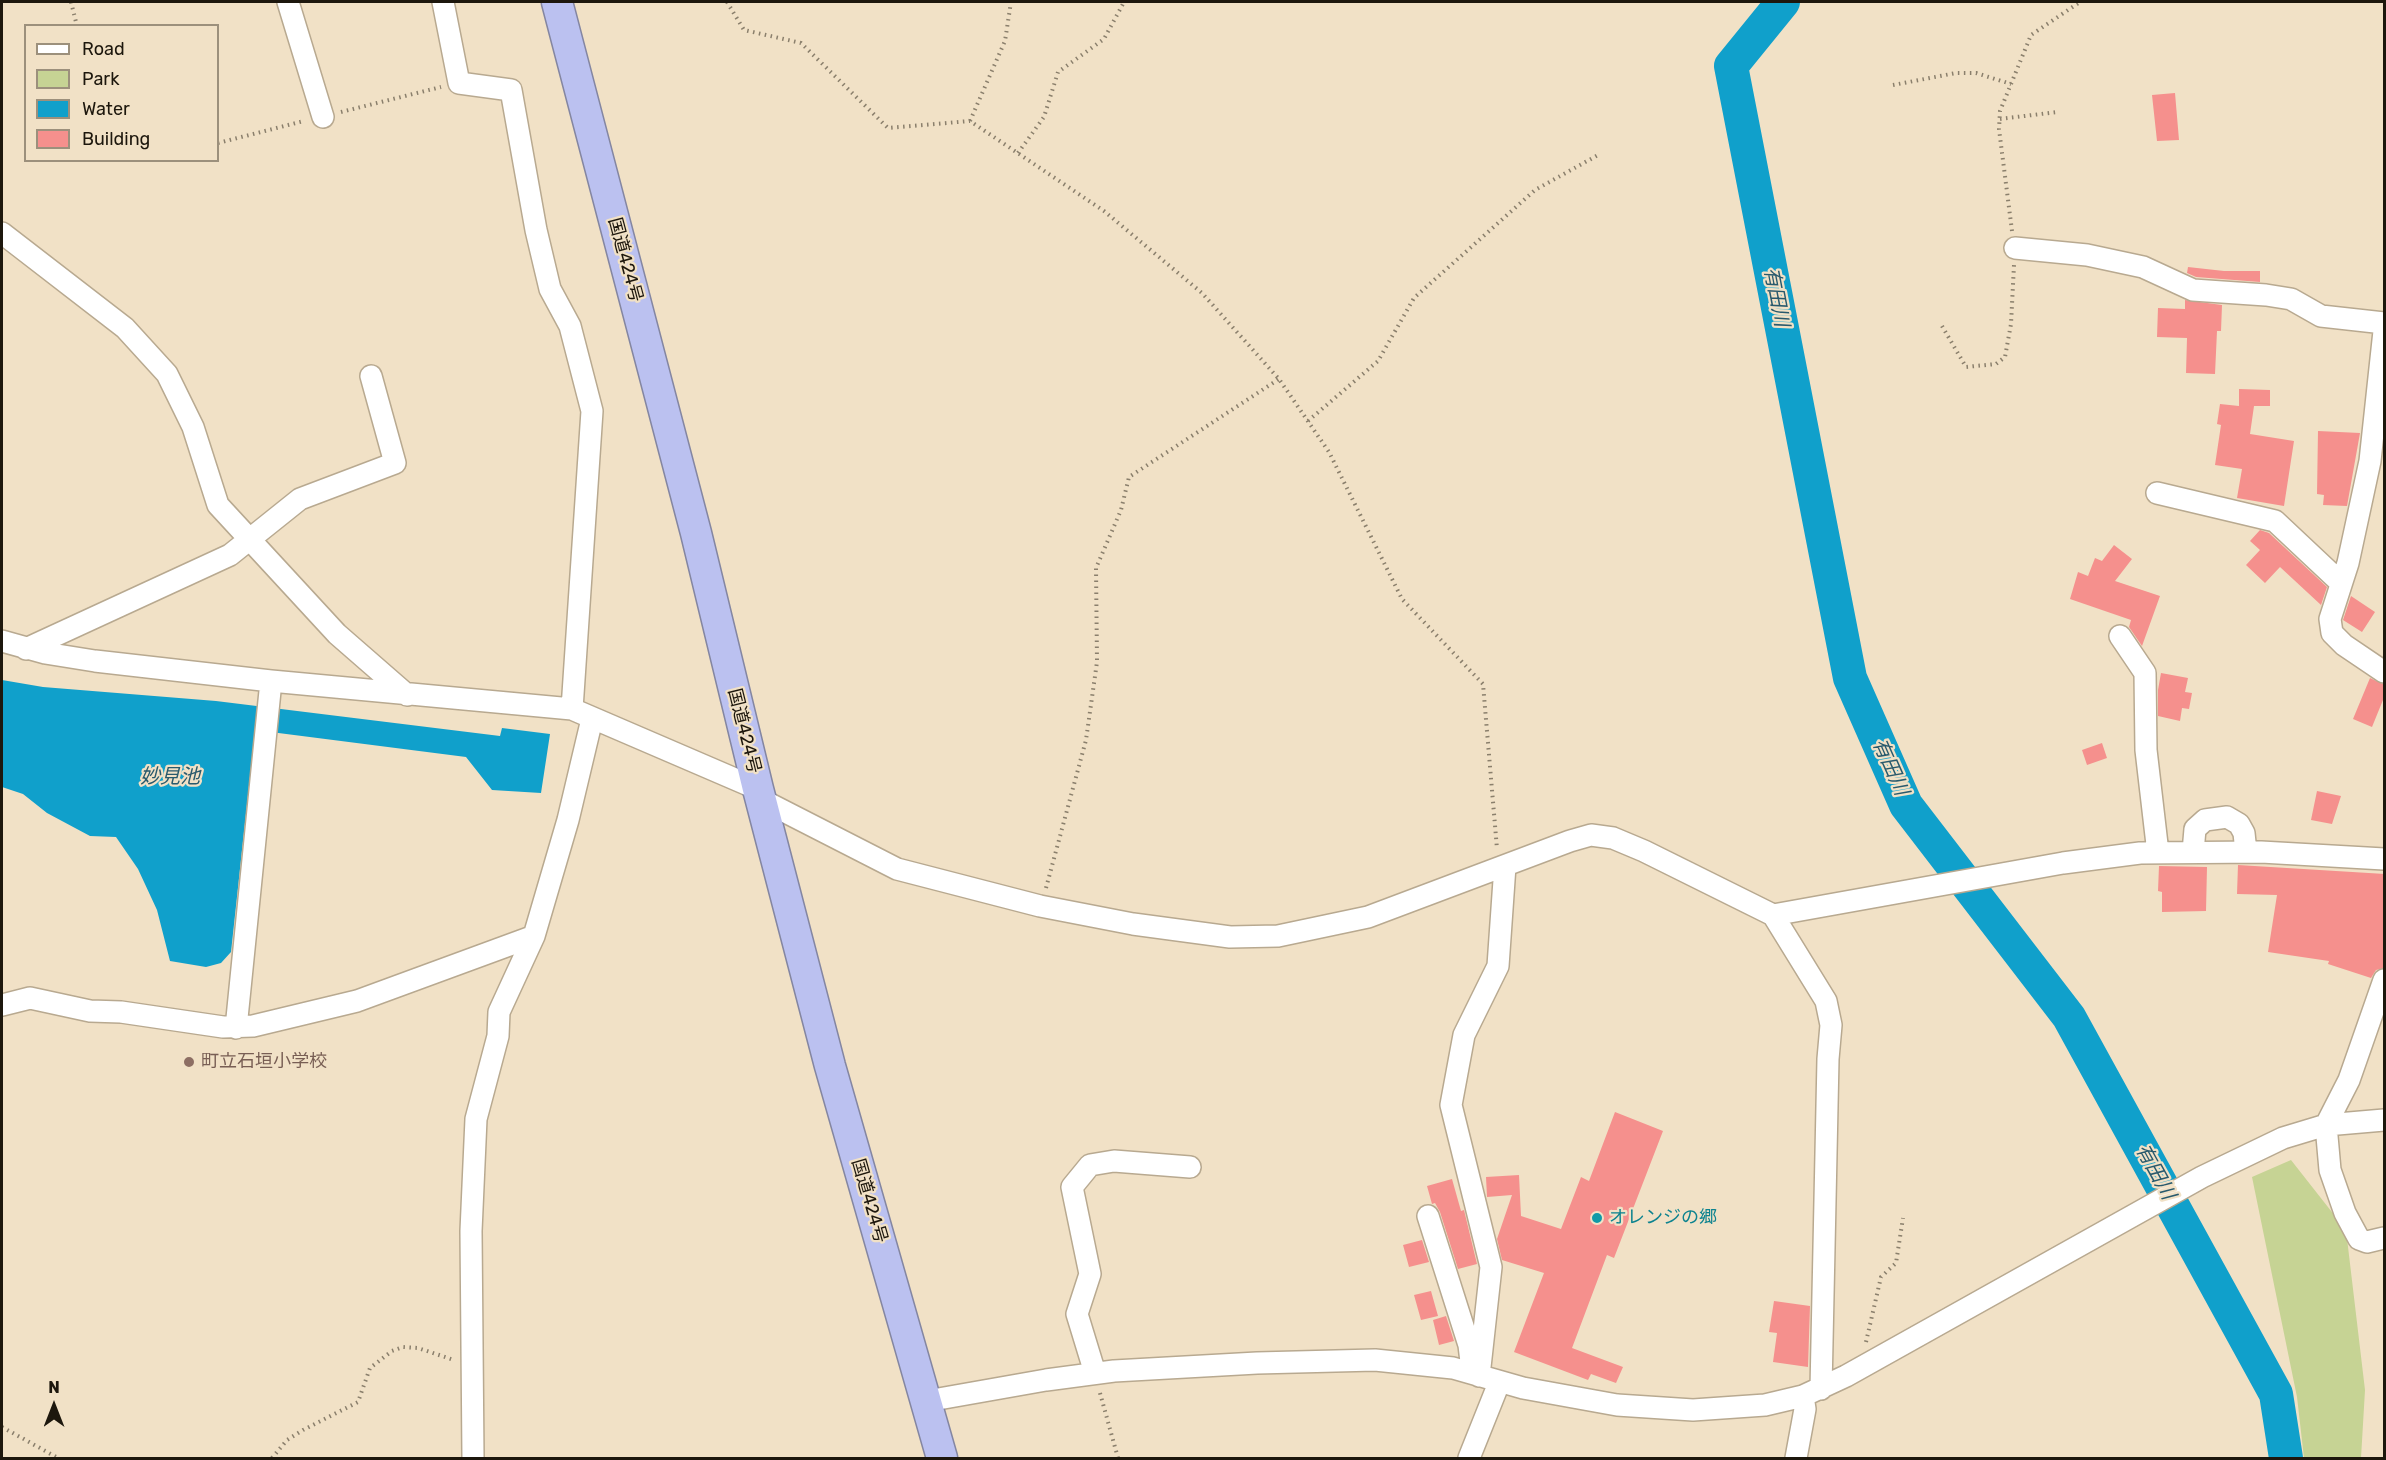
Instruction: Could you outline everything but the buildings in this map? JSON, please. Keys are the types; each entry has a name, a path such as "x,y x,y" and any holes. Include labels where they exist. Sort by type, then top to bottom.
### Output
{"highway":[{"name":"国道424号","path":"557,2 690,510 830,1066 942,1458"}],"street":[{"path":"288,2 323,117"},
{"path":"443,2 459,83 511,90 536,230 550,289 570,326 592,411 572,710"},
{"path":"2,233 125,328 167,374 193,427 218,505 337,634 407,694"},
{"path":"2015,248 2098,257 2143,267 2193,290 2291,299 2320,316 2385,323"},
{"path":"2385,331 2370,461 2341,583 2330,619 2332,633 2344,645 2385,672"},
{"path":"26,649 230,555 300,499 395,464 371,376"},
{"path":"2157,493 2275,521 2341,583"},
{"path":"2120,636 2145,673 2146,750 2158,853"},
{"path":"2,641 26,649 95,661 271,681 572,710 760,794 897,869 1040,906 1133,924 1230,937 1278,936 1368,916 1570,841 1591,836 1613,838 1773,915 1826,1001 1831,1025 1812,1393 1805,1408 1796,1458"},
{"path":"236,1028 271,681"},
{"path":"473,1458 470,1365 471,1231 476,1119 498,1036 499,1012 534,936 568,820 592,719"},
{"path":"2193,852 2195,829 2205,820 2227,817 2239,824 2244,833 2246,852"},
{"path":"1773,915 2063,863 2158,853 2246,852 2385,859"},
{"path":"1469,1458 1483,1377 1491,1267 1451,1105 1464,1035 1497,966 1505,866"},
{"path":"2,1005 30,998 90,1011 121,1012 236,1028 266,1024 357,1001 534,936"},
{"path":"2385,980 2349,1080 2326,1125 2330,1170 2345,1214 2359,1239 2367,1242 2385,1238"},
{"path":"927,1401 1095,1373 1257,1363 1375,1360 1432,1365 1571,1398 1653,1409 1731,1410 1812,1393 1860,1369 2202,1177 2283,1137 2326,1125 2385,1120"},
{"path":"1095,1373 1077,1314 1090,1274 1072,1187 1090,1165 1114,1161 1190,1167"},
{"path":"1428,1216 1469,1345 1483,1377"}],"path":[{"path":"71,2 77,24"},
{"path":"727,2 744,30 801,43 888,128 970,121 1104,211 1202,293 1279,379 1329,452 1402,599 1483,684 1495,845 1505,866"},
{"path":"970,121 1005,41 1011,2"},
{"path":"1018,153 1044,117 1058,72 1104,39 1124,2"},
{"path":"1942,326 1966,367 1996,364 2005,357 2011,324 2015,248 2000,119 2031,35 2054,16 2080,2"},
{"path":"1893,85 1956,73 1976,73 2011,84"},
{"path":"2000,119 2057,112"},
{"path":"1308,421 1378,362 1414,298 1422,290 1535,190 1598,155"},
{"path":"1040,906 1086,740 1097,662 1096,568 1121,510 1129,477 1279,379"},
{"path":"1860,1369 1881,1276 1896,1263 1903,1218"},
{"path":"272,1458 295,1435 358,1402 370,1368 392,1351 402,1347 418,1348 470,1365"},
{"path":"1095,1373 1118,1458"},
{"path":"2,1427 58,1458"}],"green space":[{"path":"2291,1160 2346,1230 2365,1390 2361,1458 2304,1458 2297,1397 2252,1177"}],"water":[{"name":"妙見池","path":"2,680 43,687 216,701 500,736 502,728 550,734 541,793 492,790 466,757 255,730 231,952 221,963 206,967 170,961 157,910 138,869 116,837 90,836 47,813 23,794 2,787"}],"waterway":[{"name":"有田川","path":"1783,2 1731,66 1850,678 1906,805 2069,1017 2276,1394 2286,1458"}],"place":[{"name":"町立石垣小学校","path":"189,1062"},
{"name":"オレンジの郷","path":"1597,1218"}]}
